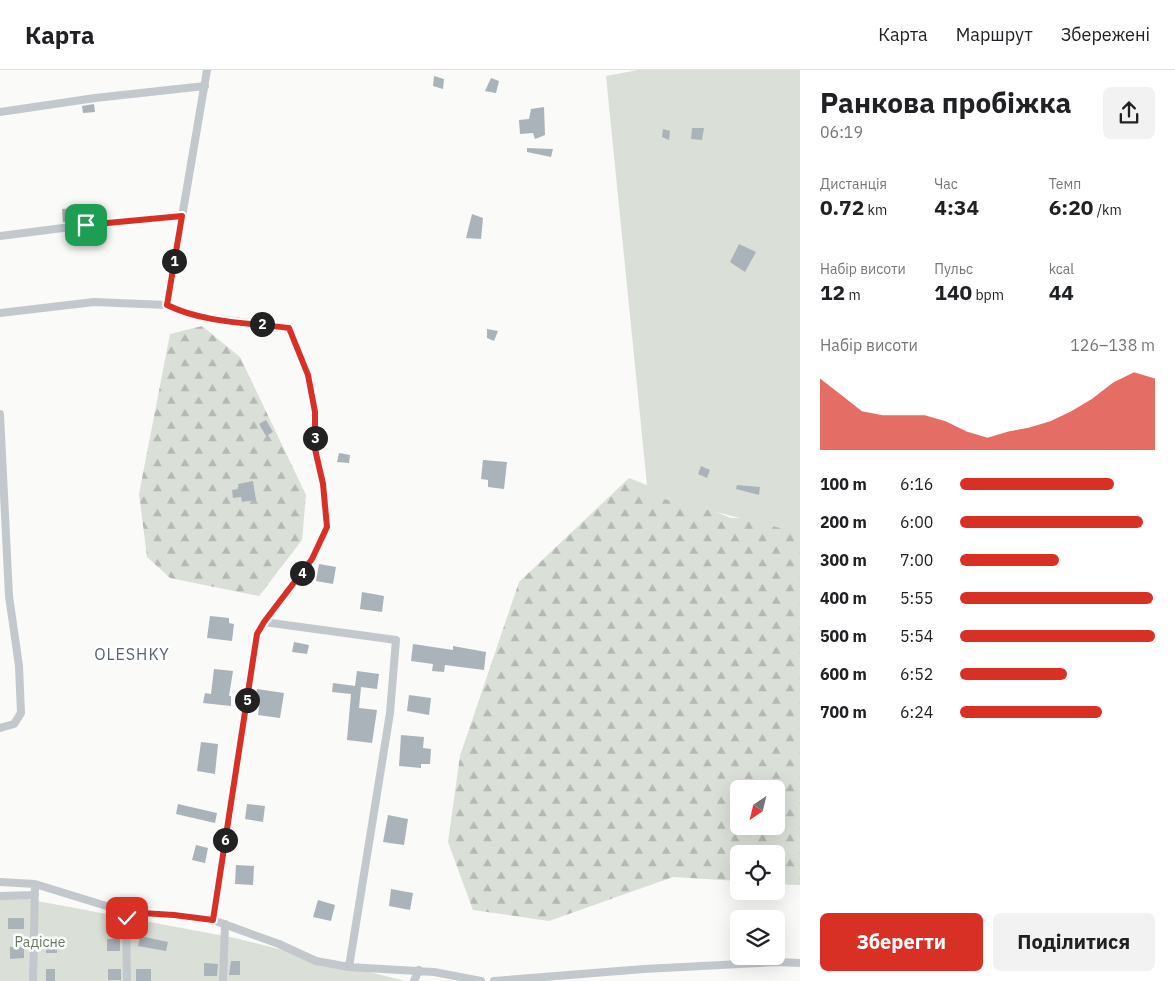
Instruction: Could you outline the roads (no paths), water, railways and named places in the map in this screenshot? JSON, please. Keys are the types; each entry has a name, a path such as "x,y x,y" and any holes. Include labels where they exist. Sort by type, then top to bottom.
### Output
{"street":[{"path":"167,305 207,70"},
{"path":"0,112 95,98 205,86"},
{"path":"0,236 86,225 182,216"},
{"path":"0,313 94,302 167,305 179,311 202,317 289,328 308,375 315,412 315,449 323,484 327,527 312,559 257,634 213,920"},
{"path":"0,414 9,596 19,666 21,713 14,724 0,728"},
{"path":"264,622 396,640 390,713 349,967"},
{"path":"0,882 35,884 126,912 213,920 279,944 316,961 349,967 419,970 481,981"},
{"path":"33,981 35,884"},
{"path":"0,896 35,895"},
{"path":"126,912 127,981"},
{"path":"224,981 225,924"},
{"path":"494,981 644,969 777,962 800,963"},
{"path":"414,981 419,970"}],"district":[{"name":"OLESHKY","path":"132,654"}],"park label":[{"name":"Радісне","path":"40,942"}]}
